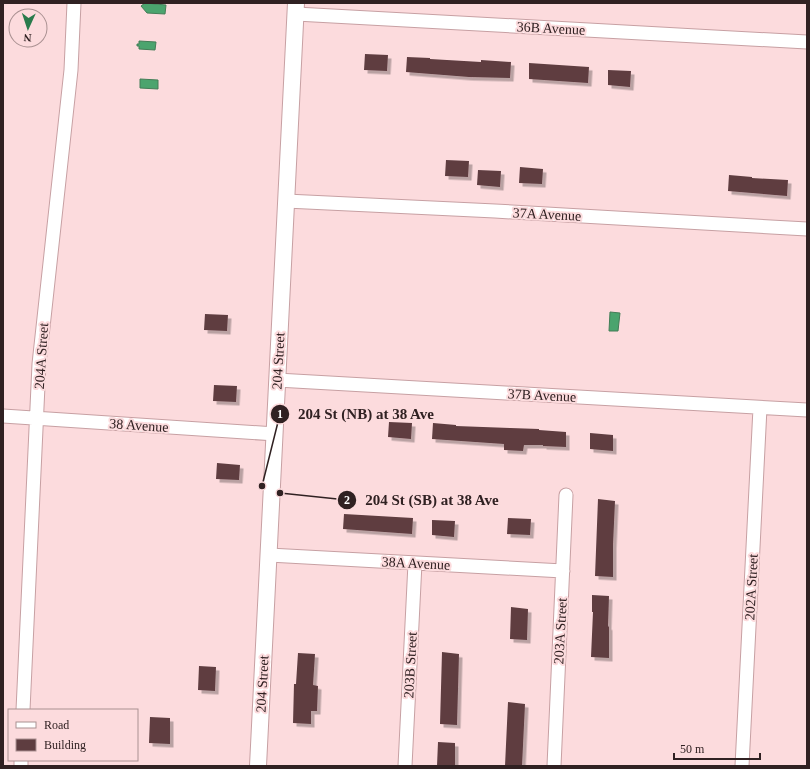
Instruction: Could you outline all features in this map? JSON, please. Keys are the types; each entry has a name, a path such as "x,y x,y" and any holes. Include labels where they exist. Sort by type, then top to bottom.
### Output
{"street":[{"name":"204A Street","path":"23,709 39,364 71,70 74,3"},
{"name":"36B Avenue","path":"296,9 807,42"},
{"name":"204 Street","path":"258,766 296,9"},
{"name":"37A Avenue","path":"286,200 807,229"},
{"name":"37B Avenue","path":"278,380 807,410"},
{"name":"202A Street","path":"742,766 760,408"},
{"name":"38 Avenue","path":"3,416 275,434"},
{"name":"203A Street","path":"554,766 566,495"},
{"name":"38A Avenue","path":"269,554 563,571"},
{"name":"203B Street","path":"405,766 415,563"}],"shaded area":[{"path":"145,3 166,5 165,14 147,13 141,6"},
{"path":"139,41 156,42 155,50 139,49 137,44 139,44"},
{"path":"140,79 158,80 158,89 140,88"},
{"path":"610,312 620,313 618,331 609,331"}],"building":[{"path":"365,54 388,55 387,71 364,70"},
{"path":"407,57 481,62 481,60 511,62 510,78 469,77 406,72"},
{"path":"529,63 589,67 588,83 529,79"},
{"path":"608,70 631,71 630,87 608,85"},
{"path":"446,160 469,161 468,177 445,176"},
{"path":"520,167 543,169 542,184 519,183"},
{"path":"478,170 501,171 500,187 477,185"},
{"path":"729,175 788,180 787,196 728,191"},
{"path":"205,314 228,315 227,331 204,330"},
{"path":"214,385 237,386 236,402 213,401"},
{"path":"389,422 412,423 411,439 388,437"},
{"path":"433,423 456,426 539,429 566,432 566,447 524,445 523,451 504,450 504,444 432,439"},
{"path":"590,433 613,435 613,451 590,449"},
{"path":"217,463 240,465 239,480 216,479"},
{"path":"598,499 615,501 613,577 595,576"},
{"path":"344,514 413,518 412,534 343,529"},
{"path":"508,518 531,519 530,535 507,534"},
{"path":"432,520 455,521 454,537 432,535"},
{"path":"592,595 609,596 609,658 591,657 593,612"},
{"path":"511,607 528,609 527,640 510,639"},
{"path":"442,652 459,654 457,725 440,724"},
{"path":"298,653 315,654 313,685 318,686 317,711 311,711 311,724 293,723 294,684 296,684"},
{"path":"199,666 216,667 215,691 198,690"},
{"path":"508,702 525,704 522,766 505,766"},
{"path":"150,717 170,718 170,744 149,743"},
{"path":"438,742 455,743 455,766 437,766"}],"place":[{"name":"204 St (NB) at 38 Ave","path":"262,486"},
{"name":"204 St (SB) at 38 Ave","path":"280,493"}]}
